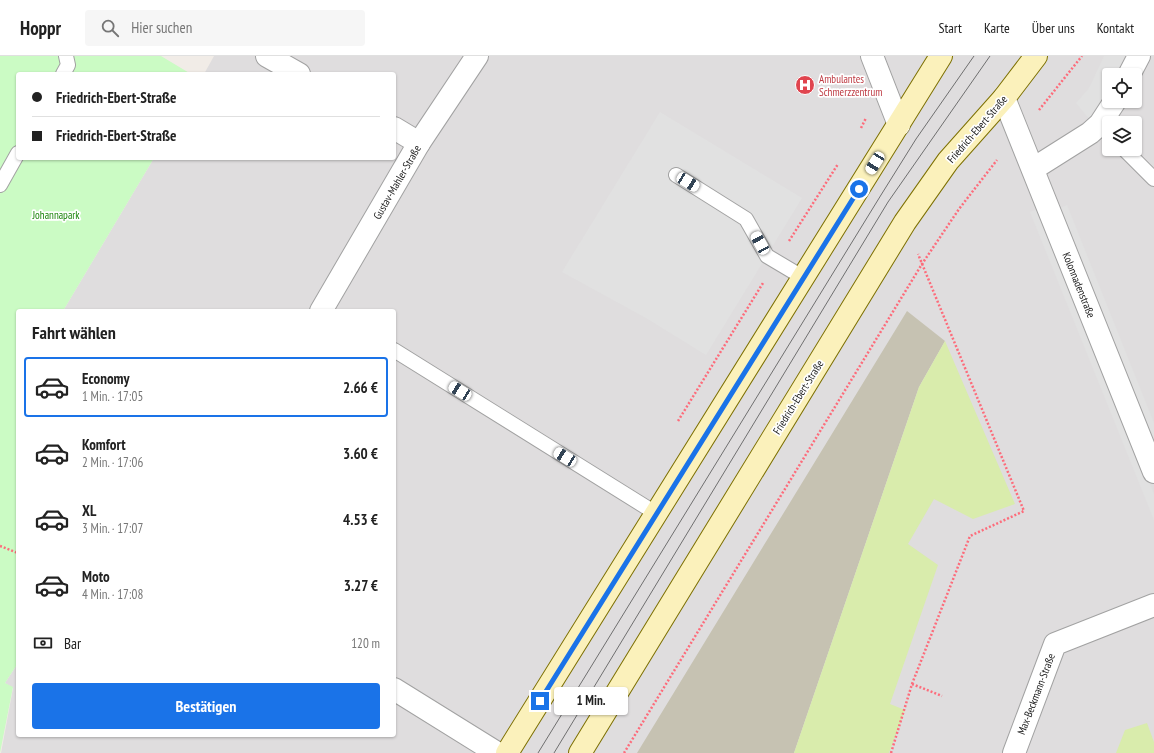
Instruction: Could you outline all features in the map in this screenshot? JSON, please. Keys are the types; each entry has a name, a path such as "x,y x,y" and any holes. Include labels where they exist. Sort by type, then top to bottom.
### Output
{"main road":[{"path":"507,753 941,56"},
{"name":"Friedrich-Ebert-Straße","path":"580,753 905,222 948,161 1004,98 1036,56"}],"street":[{"path":"267,56 295,72"},
{"name":"Gustav-Mahler-Straße","path":"322,309 419,143 477,56"},
{"path":"872,56 899,125"},
{"path":"1133,68 1139,56"},
{"name":"Kolonnadenstraße","path":"1004,98 1154,472"},
{"path":"396,129 419,143"},
{"path":"1033,169 1090,133 1102,130"},
{"name":"Max-Beckmann-Straße","path":"1014,753 1055,644 1154,605"},
{"path":"396,690 497,753"}],"lane":[{"path":"64,72 68,65 66,56"},
{"path":"1131,156 1154,179"},
{"path":"0,185 16,157"},
{"path":"676,175 746,219 767,256 804,278"},
{"path":"396,351 657,514"}],"path":[{"path":"624,753 922,264 964,203 1019,134 1056,91 1082,56"},
{"path":"891,753 912,684 970,536 1024,511 905,222"},
{"path":"0,546 16,551"},
{"path":"912,684 942,696"}],"shaded area":[{"path":"214,56 1154,56 1154,753 1,753 13,688 5,683 16,666 16,737 396,737 396,309 64,309 153,160 396,160 396,72 205,72"},
{"path":"1104,56 1125,56 1119,68 1102,68 1102,99 1089,119 1076,103 1089,88"},
{"path":"660,112 802,198 706,355 646,318 562,272"},
{"path":"1067,205 1154,423 1154,450 1058,209"},
{"path":"1039,209 1154,494 1154,520 1030,212"},
{"path":"907,311 945,341 919,387 794,753 637,753"}],"green space":[{"name":"Johannapark","path":"0,56 161,56 188,72 16,72 16,160 153,160 64,309 16,309 16,666 5,683 13,687 0,753"},
{"path":"945,341 1015,504 973,519 934,499 908,544 938,565 890,704 905,710 889,753 794,753 919,387"},
{"path":"1147,723 1154,742 1154,753 1116,753 1125,730"}],"tram line":[{"path":"538,753 916,139 974,56"},
{"path":"554,753 888,202 990,56"}],"place":[{"name":"Ambulantes Schmerzzentrum","path":"805,85"}],"route":[{"path":"540,701 859,189"}]}
